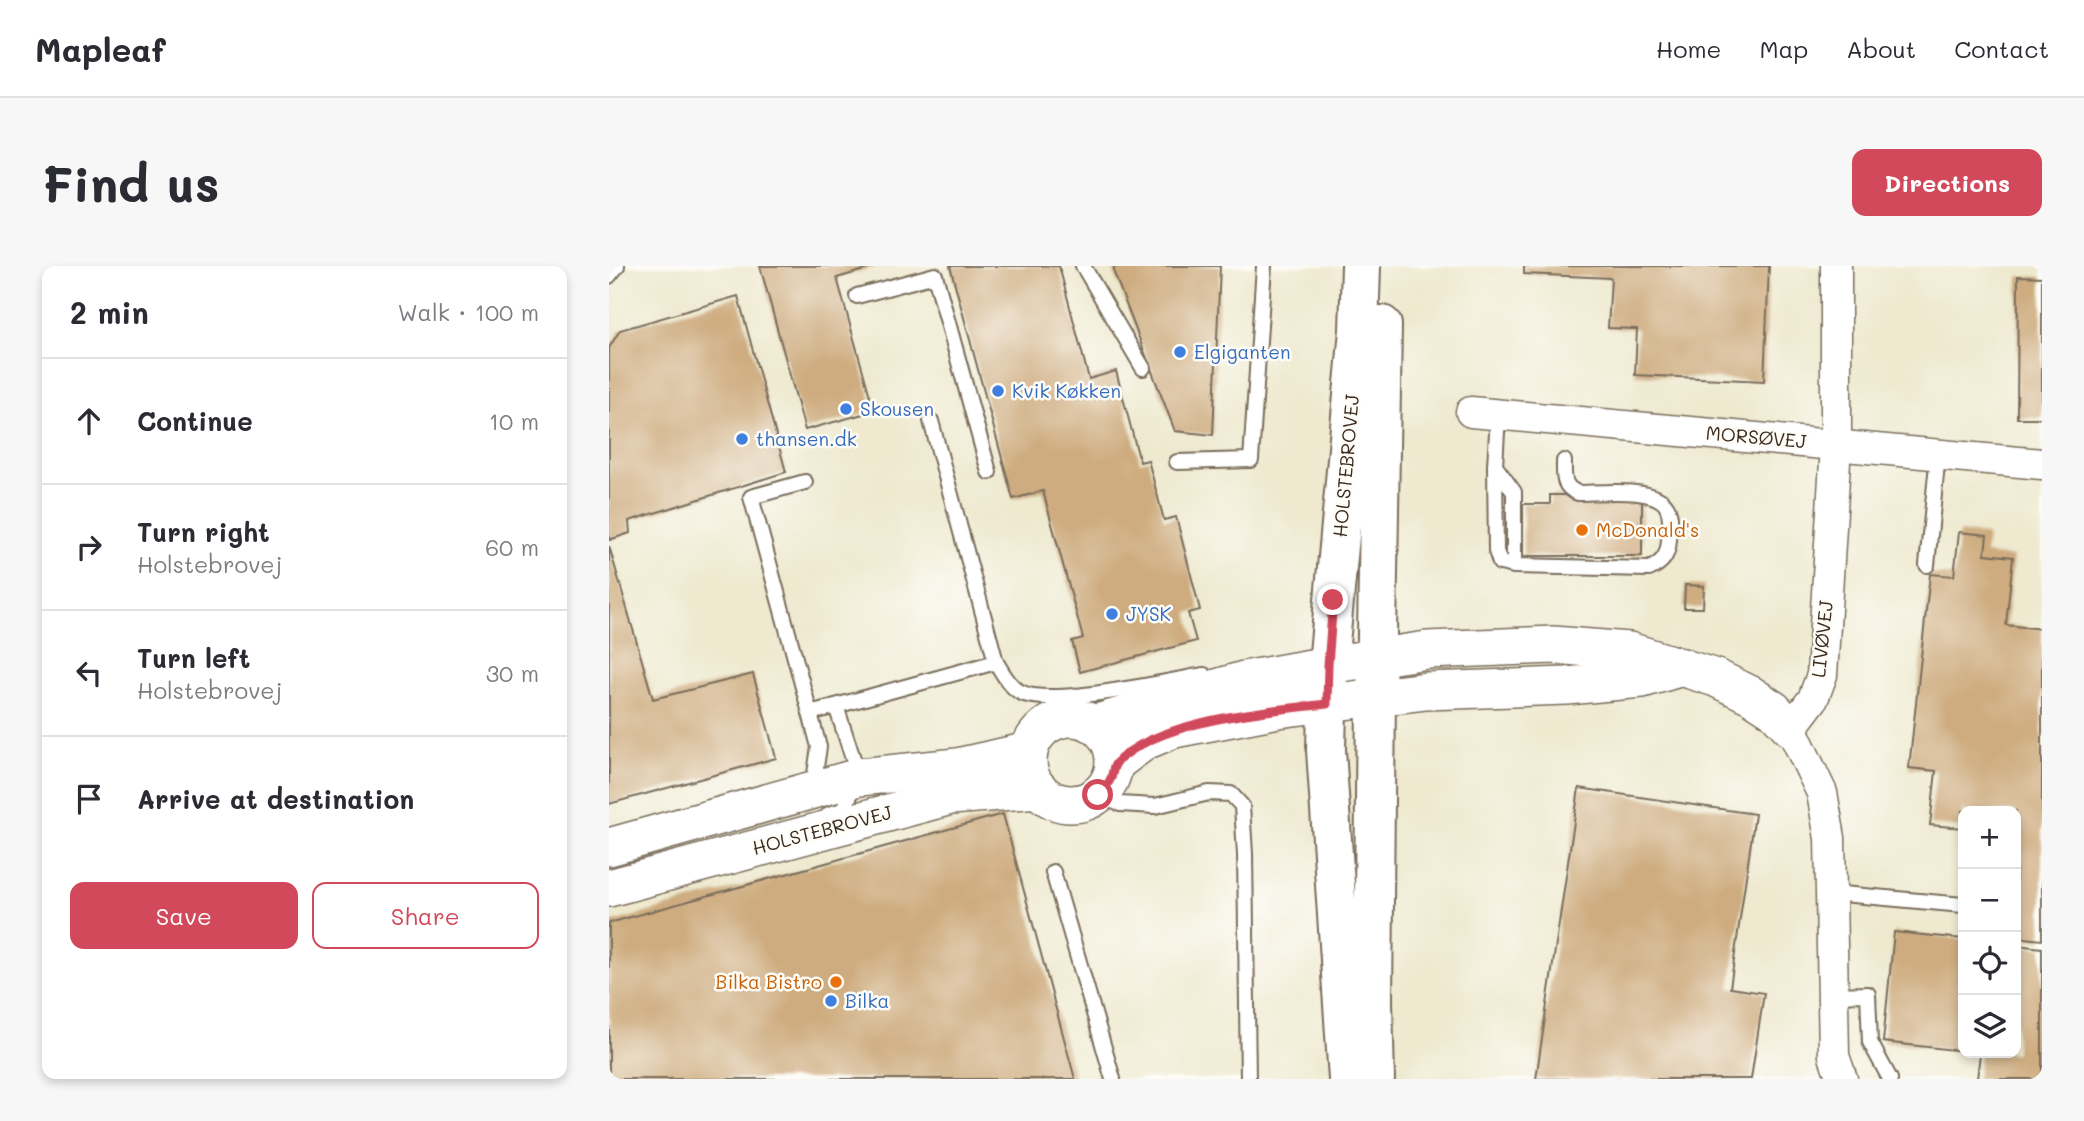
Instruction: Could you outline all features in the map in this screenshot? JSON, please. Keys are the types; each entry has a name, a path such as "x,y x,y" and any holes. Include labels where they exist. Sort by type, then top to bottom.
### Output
{"main road":[{"name":"HOLSTEBROVEJ","path":"1348,1079 1326,750 1328,665 1359,330 1361,266"},
{"name":"HOLSTEBROVEJ","path":"1375,1079 1373,1001 1376,696 1382,317 1387,266"}],"street":[{"name":"LIVØVEJ","path":"1791,728 1812,699 1822,675 1836,445 1836,266"},
{"name":"MORSØVEJ","path":"1484,413 2042,464"},
{"path":"1094,724 1244,680 1427,650 1553,645 1629,651 1716,678 1775,710 1791,728 1822,793 1830,838 1834,1056 1842,1079"},
{"path":"1106,780 1110,742 1094,724 1081,719 1055,721 1043,728 1029,751 1031,778 1038,789 1048,798 1074,804 1087,802 1145,741 1174,729 1278,709 1376,696 1426,691 1567,686 1642,679 1682,667"},
{"name":"HOLSTEBROVEJ","path":"609,848 859,777 957,767 1029,751"},
{"name":"HOLSTEBROVEJ","path":"609,888 950,796 1038,789"}],"lane":[{"path":"609,276 617,266"},
{"path":"1083,266 1143,368"},
{"path":"1177,463 1251,460 1264,266"},
{"path":"857,296 935,275 989,472"},
{"path":"1484,413 1495,466 1496,551 1500,563 1514,566 1649,569 1663,562 1671,518 1663,501 1651,494 1578,493 1569,490 1564,482 1564,461"},
{"path":"930,421 996,662 1007,680 1019,692 1038,698 1064,698 1232,670 1244,680"},
{"path":"1927,565 1938,454"},
{"path":"805,482 751,497 819,747 812,790"},
{"path":"810,713 996,662"},
{"path":"702,862 725,843 843,810 859,777 836,706"},
{"path":"1106,780 1120,804 1155,806 1209,793 1231,794 1242,806 1248,1079"},
{"path":"1053,872 1113,1079"},
{"path":"1831,893 1958,905"},
{"path":"1832,995 1868,994 1870,1042 1890,1079"}],"building":[{"path":"760,266 878,266 837,278 874,411 805,430"},
{"path":"950,266 1059,266 1089,379 1116,371 1140,462 1148,460 1164,520 1176,517 1200,610 1188,613 1196,641 1080,672 1072,641 1083,638 1043,491 1013,499"},
{"name":"Elgiganten","path":"1114,266 1220,266 1213,435 1175,431 1114,273"},
{"path":"1524,266 1769,266 1764,381 1635,375 1637,329 1608,328 1611,278 1524,274"},
{"path":"2018,276 2042,277 2042,418 2017,418"},
{"path":"738,296 786,472 629,521 630,533 609,540 609,348 620,330"},
{"name":"McDonald's","path":"1550,495 1642,495 1642,556 1523,556 1523,504 1550,504"},
{"path":"1959,532 1987,535 1985,554 2013,557 2006,625 2042,629 2042,940 2021,938 2021,806 1958,806 1958,828 1930,825 1936,771 1909,768 1930,574 1954,576"},
{"path":"609,546 653,699 753,674 776,758 609,804"},
{"path":"1685,585 1704,586 1703,608 1684,608"},
{"path":"1579,788 1755,814 1730,988 1764,993 1751,1079 1536,1079"},
{"name":"Bilka","path":"1003,814 1075,1079 609,1079 609,923"},
{"path":"1894,932 1958,938 1958,1050 1883,1042"},
{"path":"2021,946 2042,948 2042,1079 1977,1079 1979,1058 2021,1058"}],"place":[{"name":"Elgiganten","path":"1180,352"},
{"name":"Kvik Køkken","path":"998,391"},
{"name":"Skousen","path":"846,409"},
{"name":"thansen.dk","path":"742,439"},
{"name":"McDonald's","path":"1582,530"},
{"name":"JYSK","path":"1112,614"},
{"name":"Bilka Bistro","path":"836,982"},
{"name":"Bilka","path":"831,1001"}],"route":[{"path":"1098,795 1106,786 1114,764 1145,741 1174,729 1278,709 1327,704 1333,600"}]}
